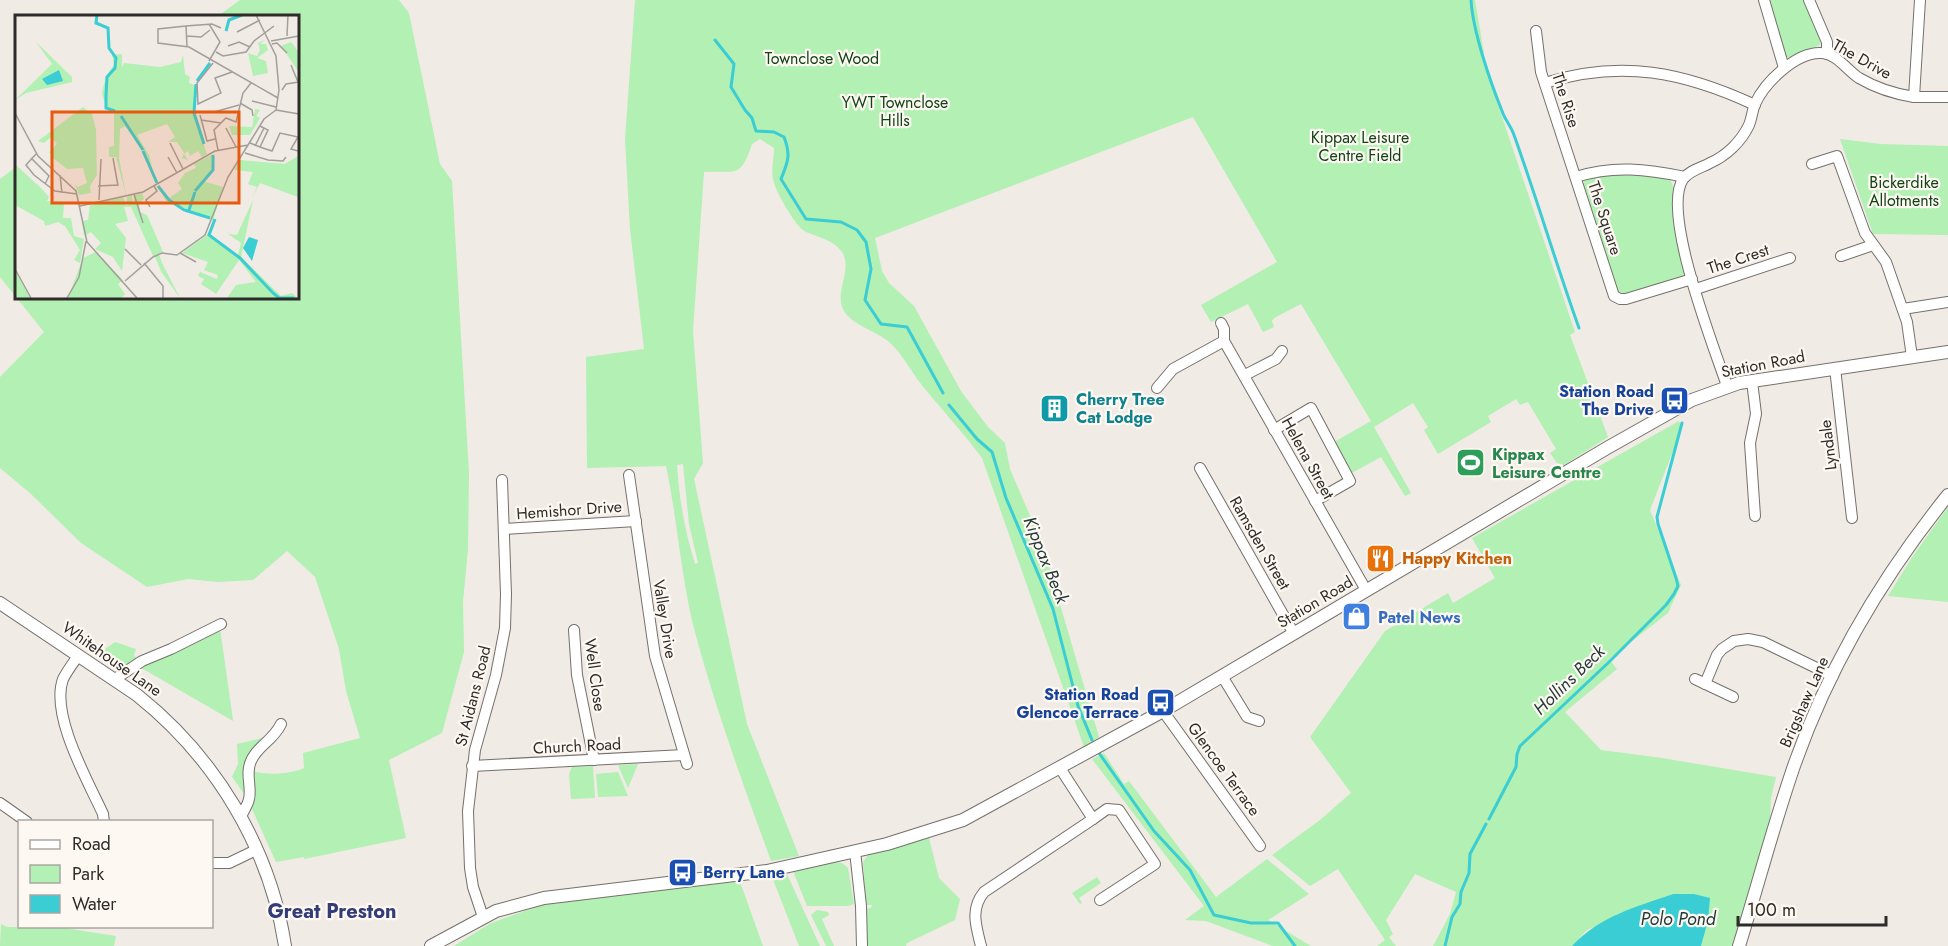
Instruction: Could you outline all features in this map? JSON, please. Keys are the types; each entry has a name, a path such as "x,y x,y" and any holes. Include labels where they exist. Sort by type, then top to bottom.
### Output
{"street":[{"path":"1764,0 1784,68"},
{"path":"1809,0 1825,37 1827,54"},
{"name":"The Drive","path":"1685,177 1690,172 1716,160 1733,147 1749,124 1755,105 1766,86 1784,68 1813,54 1827,54 1867,82 1895,93 1914,97 1920,0"},
{"name":"The Rise","path":"1536,31 1538,58 1576,177"},
{"path":"1545,83 1620,70 1661,73 1701,82 1755,105"},
{"path":"1914,97 1948,97"},
{"path":"1812,164 1837,156 1865,233 1886,262 1908,327 1912,357"},
{"name":"The Square","path":"1685,177 1621,168 1594,171 1576,177 1613,293 1617,298 1626,299 1694,284"},
{"path":"1685,177 1679,190 1681,241 1727,386"},
{"path":"1841,256 1873,245"},
{"name":"The Crest","path":"1694,284 1790,258"},
{"path":"1903,309 1948,302"},
{"path":"1157,388 1173,369 1224,341 1224,329 1221,323"},
{"name":"Helena Street","path":"1224,341 1366,590"},
{"path":"1245,375 1276,359 1282,351"},
{"name":"Station Road","path":"855,851 921,834 963,820 1039,780 1163,711 1673,410 1727,386 1948,352"},
{"name":"Lyndale","path":"1835,368 1852,518"},
{"path":"1752,381 1756,414 1750,443 1755,516"},
{"path":"1274,430 1311,408 1350,481 1315,501"},
{"name":"Ramsden Street","path":"1200,468 1294,634"},
{"name":"Valley Drive","path":"629,475 655,656 685,760"},
{"name":"St Aidans Road","path":"483,917 473,887 468,849 468,811 472,766 496,675 505,628 502,480"},
{"name":"Brigshaw Lane","path":"1739,946 1796,762 1833,676 1874,596 1948,495"},
{"name":"Hemishor Drive","path":"504,530 636,521"},
{"name":"Whitehouse Lane","path":"0,603 115,679 156,710 212,770 241,817 256,850 273,897 285,946"},
{"path":"115,679 142,661 171,650 221,624"},
{"name":"Well Close","path":"574,630 577,675 594,760"},
{"path":"1733,697 1700,681 1722,649 1734,641 1748,639 1762,642 1833,676"},
{"path":"78,656 63,680 62,711 65,727 104,820"},
{"path":"1222,676 1247,717 1259,721"},
{"name":"Glencoe Terrace","path":"1163,711 1260,846"},
{"path":"241,817 249,801 248,770 251,759 273,738 281,724"},
{"name":"Church Road","path":"472,766 594,760 685,760"},
{"path":"1060,768 1093,819"},
{"path":"0,803 24,820"},
{"path":"981,946 974,913 984,892 1107,809 1119,810 1155,864 1100,900"},
{"path":"213,863 229,863 256,850"},
{"path":"431,946 483,917 516,906 568,894 767,871 855,851 862,946"}],"green space":[{"path":"240,0 399,0 409,13 440,164 452,181 469,474 468,549 463,602 464,652 442,733 389,760 406,838 304,859 304,857 276,862 252,809 252,771 278,774 292,772 304,768 303,753 360,738 346,691 339,649 315,577 287,551 253,580 218,582 188,579 147,587 81,543 31,494 0,468 0,377 44,332 17,298 298,298 298,15 219,15"},
{"path":"635,0 1475,0 1484,53 1482,54 1483,61 1575,332 1570,335 1608,437 1564,465 1557,463 1550,453 1556,449 1528,402 1520,405 1516,399 1488,416 1491,422 1438,454 1424,430 1428,427 1413,403 1374,427 1411,493 1405,496 1381,457 1350,474 1334,442 1371,421 1301,304 1274,318 1272,321 1274,327 1263,332 1248,304 1211,322 1201,305 1277,262 1193,117 875,238 882,271 889,283 914,306 961,391 988,427 1005,443 1010,469 1037,532 1038,544 1047,560 1099,737 1084,747 982,458 893,346 883,337 855,322 846,314 841,299 846,267 842,252 829,241 803,230 795,221 774,184 772,172 774,148 760,139 752,144 744,163 736,171 704,172 693,331 703,463 694,479 747,724 799,856 771,861 722,722 696,636 666,466 587,468 586,357 644,349 630,229 625,139","holes":["683,464 689,524 698,563 695,564 685,527 679,490 677,465"]},
{"path":"1768,0 1803,0 1821,39 1820,45 1790,58 1785,56"},
{"name":"Bickerdike Allotments","path":"1840,139 1881,144 1948,146 1948,235 1873,234"},
{"path":"15,168 15,296 0,277 0,179"},
{"path":"1629,172 1670,179 1675,191 1675,232 1685,272 1681,278 1625,296 1618,294 1582,185 1587,178"},
{"path":"1679,421 1682,428 1650,510 1681,585 1668,613 1609,659 1617,669 1565,712 1601,750 1776,777 1771,798 1770,821 1732,946 1701,946 1708,921 1673,894 1587,930 1572,946 1433,946 1450,914 1456,892 1415,874 1386,920 1393,934 1389,937 1396,946 1377,946 1385,940 1338,869 1310,886 1272,855 1320,820 1351,793 1310,737 1385,631 1448,593 1453,603 1495,578 1472,538"},
{"path":"1948,507 1948,602 1888,596 1913,556"},
{"path":"220,628 232,713 233,721 138,666"},
{"path":"115,642 136,649 134,655 137,659 121,669 98,654"},
{"path":"270,736 245,764 243,774 245,795 232,777 238,764 237,744"},
{"path":"1104,753 1124,784 1129,781 1216,897 1267,859 1309,894 1268,920 1311,946 1273,946 1206,921 1185,920 1204,906 1092,759"},
{"path":"638,764 628,788 618,765"},
{"path":"593,766 595,798 571,799 569,774 572,767"},
{"path":"618,772 628,796 598,797 596,774"},
{"path":"929,838 939,878 960,899 955,920 907,943 906,946 866,946 866,909 871,908 872,905 866,905 863,862 868,855"},
{"path":"833,862 842,863 848,868 854,904 807,906 793,871"},
{"path":"786,872 820,946 799,946 772,877"},
{"path":"1097,877 1101,883 1079,898 1082,903 1080,904 1072,893"},
{"path":"739,879 763,946 454,946 491,923 544,904"},
{"path":"817,910 828,912 829,915 822,919 834,946 826,946 811,915"},
{"path":"1,924 18,928 64,928 116,936 114,946 0,946"}],"water":[{"name":"Polo Pond","path":"1673,894 1694,894 1710,898 1708,921 1701,946 1572,946 1594,927 1607,920 1632,908"}],"waterway":[{"path":"1471,0 1475,27 1487,71 1503,114 1514,135 1579,328"},
{"name":"Kippax Beck","path":"715,40 734,64 731,87 752,118 756,131 774,132 784,137 788,158 781,179 806,219 841,222 857,230 866,242 871,269 865,300 881,324 907,327 943,393"},
{"name":"Kippax Beck","path":"949,405 977,439 992,452 1006,498 1053,609 1078,706 1092,740"},
{"name":"Hollins Beck","path":"1489,819 1516,767 1520,746 1666,605 1678,586 1657,517 1682,423"},
{"name":"Kippax Beck","path":"1099,753 1154,831 1190,870 1214,915 1251,923 1278,923 1295,946"},
{"name":"Hollins Beck","path":"1445,946 1452,917 1460,904 1461,892 1469,873 1470,854 1486,824"}],"place":[{"name":"Station Road The Drive","path":"1675,400"},
{"name":"Cherry Tree Cat Lodge","path":"1055,408"},
{"name":"Kippax Leisure Centre","path":"1471,463"},
{"name":"Happy Kitchen","path":"1381,558"},
{"name":"Patel News","path":"1357,617"},
{"name":"Station Road Glencoe Terrace","path":"1160,703"},
{"name":"Berry Lane","path":"682,872"}],"district":[{"name":"Great Preston","path":"332,911"}],"park label":[{"name":"Townclose Wood","path":"822,58"},
{"name":"YWT Townclose Hills","path":"895,111"},
{"name":"Kippax Leisure Centre Field","path":"1360,146"}]}
